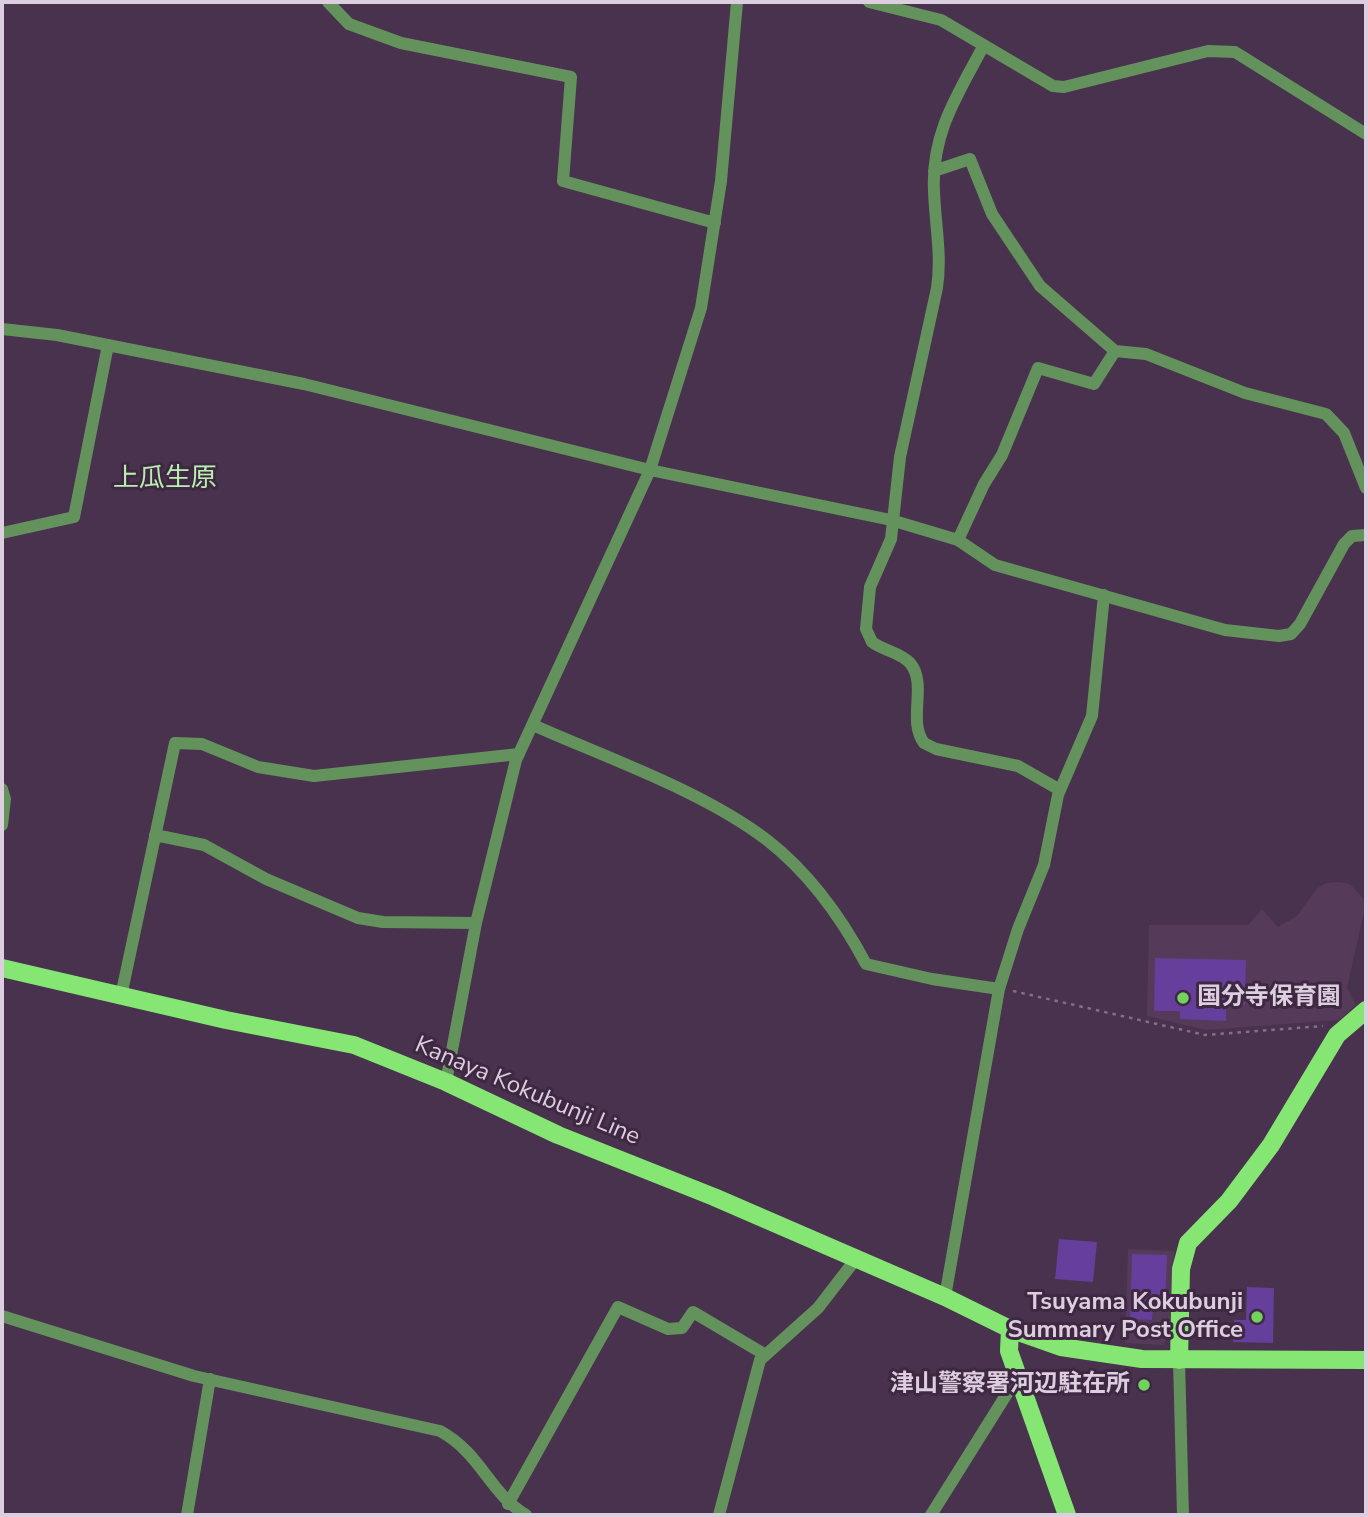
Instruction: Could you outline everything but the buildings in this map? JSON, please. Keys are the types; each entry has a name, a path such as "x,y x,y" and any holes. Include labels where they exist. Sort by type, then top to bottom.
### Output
{"main road":[{"name":"Kanaya Kokubunji Line","path":"2,968 355,1045 446,1082 558,1135 714,1197 946,1297 1010,1329 1079,1352 1179,1360"},
{"path":"1366,1010 1347,1024 1328,1046 1271,1145 1229,1201 1196,1234 1184,1251 1179,1360 1366,1360"},
{"path":"1010,1329 1009,1352 1067,1515"}],"street":[{"path":"328,2 349,24 401,43 571,77 563,181 715,223"},
{"path":"446,1082 476,923 519,754 650,470 701,308 715,223 737,2"},
{"path":"869,2 941,20 1053,86 1064,87 1208,51 1235,52 1366,134"},
{"path":"984,45 941,126 934,171 940,265 901,457 891,520 891,539 872,576 866,629 872,642 902,657 915,671 920,738 936,749 1018,766 1060,790"},
{"path":"934,171 970,159 992,214 1040,286 1115,351 1146,354 1245,393 1326,414 1344,433 1366,488"},
{"path":"2,329 108,345 304,384 650,470 891,520 958,540 995,565 1225,630 1279,636 1291,634 1300,624 1344,544 1352,536 1366,535"},
{"path":"2,533 74,517 108,345"},
{"path":"958,540 984,484 1002,455 1038,368 1094,384 1115,351"},
{"path":"946,1297 999,989 1018,929 1044,866 1060,790 1091,716 1104,595"},
{"path":"533,725 697,798 766,839 788,859 833,910 866,964 932,979 999,989"},
{"path":"121,996 175,743 202,744 258,766 314,776 519,754"},
{"path":"2,789 5,799 2,825"},
{"path":"155,835 204,845 266,879 358,918 383,922 476,923"},
{"path":"719,1515 757,1367 764,1354 818,1308 855,1260"},
{"path":"508,1504 618,1307 675,1330 687,1323 693,1312 764,1354"},
{"path":"2,1316 58,1336 210,1379 440,1432 470,1452 508,1504 526,1515"},
{"path":"1179,1360 1183,1515"},
{"path":"931,1515 1018,1376"},
{"path":"187,1515 210,1379"}],"path":[{"path":"999,989 1116,1012 1147,1023 1205,1035 1347,1024"}],"shaded area":[{"path":"1326,883 1350,884 1363,898 1365,908 1347,988 1356,1005 1339,1020 1206,1030 1147,1016 1149,925 1248,925 1262,909 1278,927 1297,916 1316,889"},
{"path":"1128,1249 1174,1251 1172,1331 1163,1345 1125,1343"}],"place":[{"name":"国分寺保育園","path":"1183,998"},
{"name":"Tsuyama Kokubunji Summary Post Office","path":"1257,1317"},
{"name":"津山警察署河辺駐在所","path":"1144,1385"}],"district":[{"name":"上瓜生原","path":"165,480"}]}
